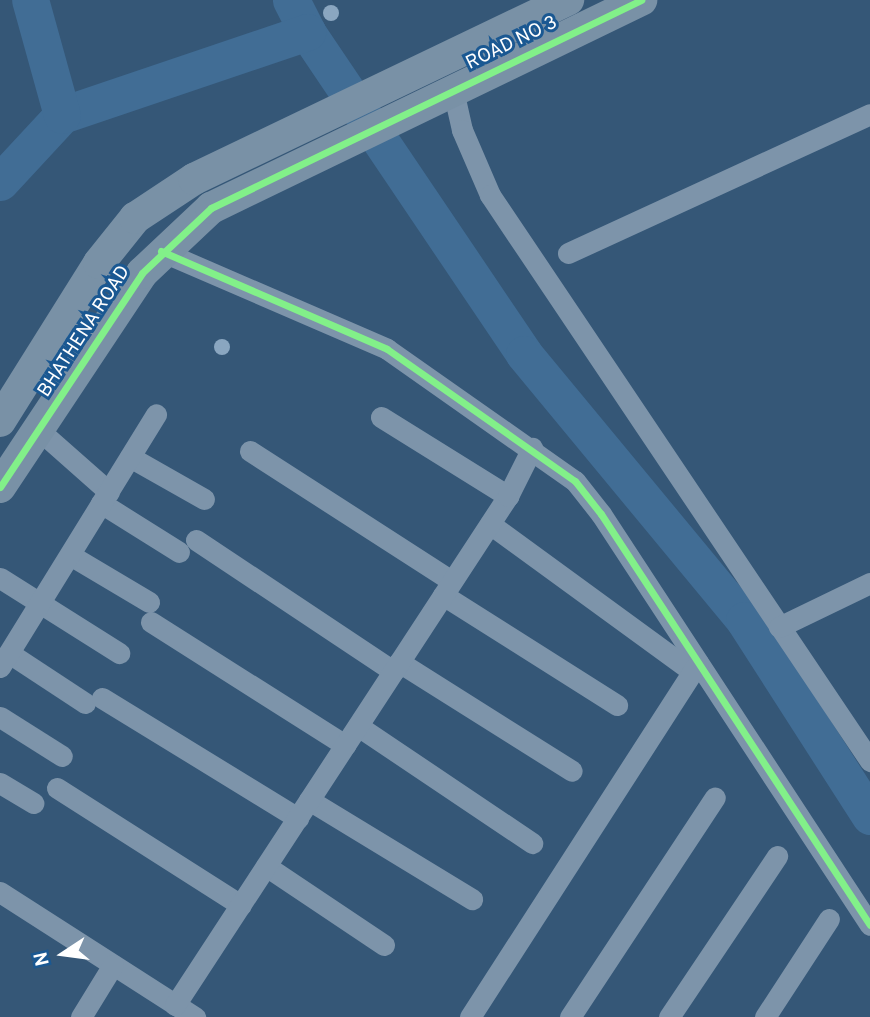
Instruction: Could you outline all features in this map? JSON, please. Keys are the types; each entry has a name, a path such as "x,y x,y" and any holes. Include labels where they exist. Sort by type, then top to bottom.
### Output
{"street":[{"name":"ROAD NO 3","path":"194,179 568,0"},
{"name":"ROAD NO 3","path":"211,208 641,0"},
{"path":"444,95 490,195 870,761"},
{"path":"568,253 870,114"},
{"name":"BHATHENA ROAD","path":"0,421 117,238 135,218 194,179"},
{"name":"BHATHENA ROAD","path":"0,487 161,251 211,208"},
{"path":"161,251 387,349 532,448 575,481 601,514 696,668 870,925"},
{"path":"156,414 4,660 94,700 472,899"},
{"path":"382,417 508,496"},
{"path":"40,431 105,498 572,771"},
{"path":"176,1005 508,496 532,448"},
{"path":"250,451 617,705"},
{"path":"130,457 204,499"},
{"path":"490,524 696,668"},
{"path":"70,555 345,745"},
{"path":"0,578 41,601 120,653"},
{"path":"779,627 870,583"},
{"path":"470,1017 696,668"},
{"path":"0,717 62,756"},
{"path":"358,726 532,843"},
{"path":"0,783 33,803"},
{"path":"57,788 241,905"},
{"path":"570,1017 715,797"},
{"path":"669,1017 777,856"},
{"path":"266,866 384,945"},
{"path":"0,892 195,1017"},
{"path":"765,1017 829,919"},
{"path":"81,1017 113,965"}],"waterway":[{"path":"0,182 62,115 30,0"},
{"path":"291,0 307,32 524,354 744,620 870,816"},
{"path":"62,115 307,32"}],"cycle path":[{"path":"0,487 142,273 211,208 641,0"},
{"path":"161,251 387,349 575,481 601,514 870,925"}]}
